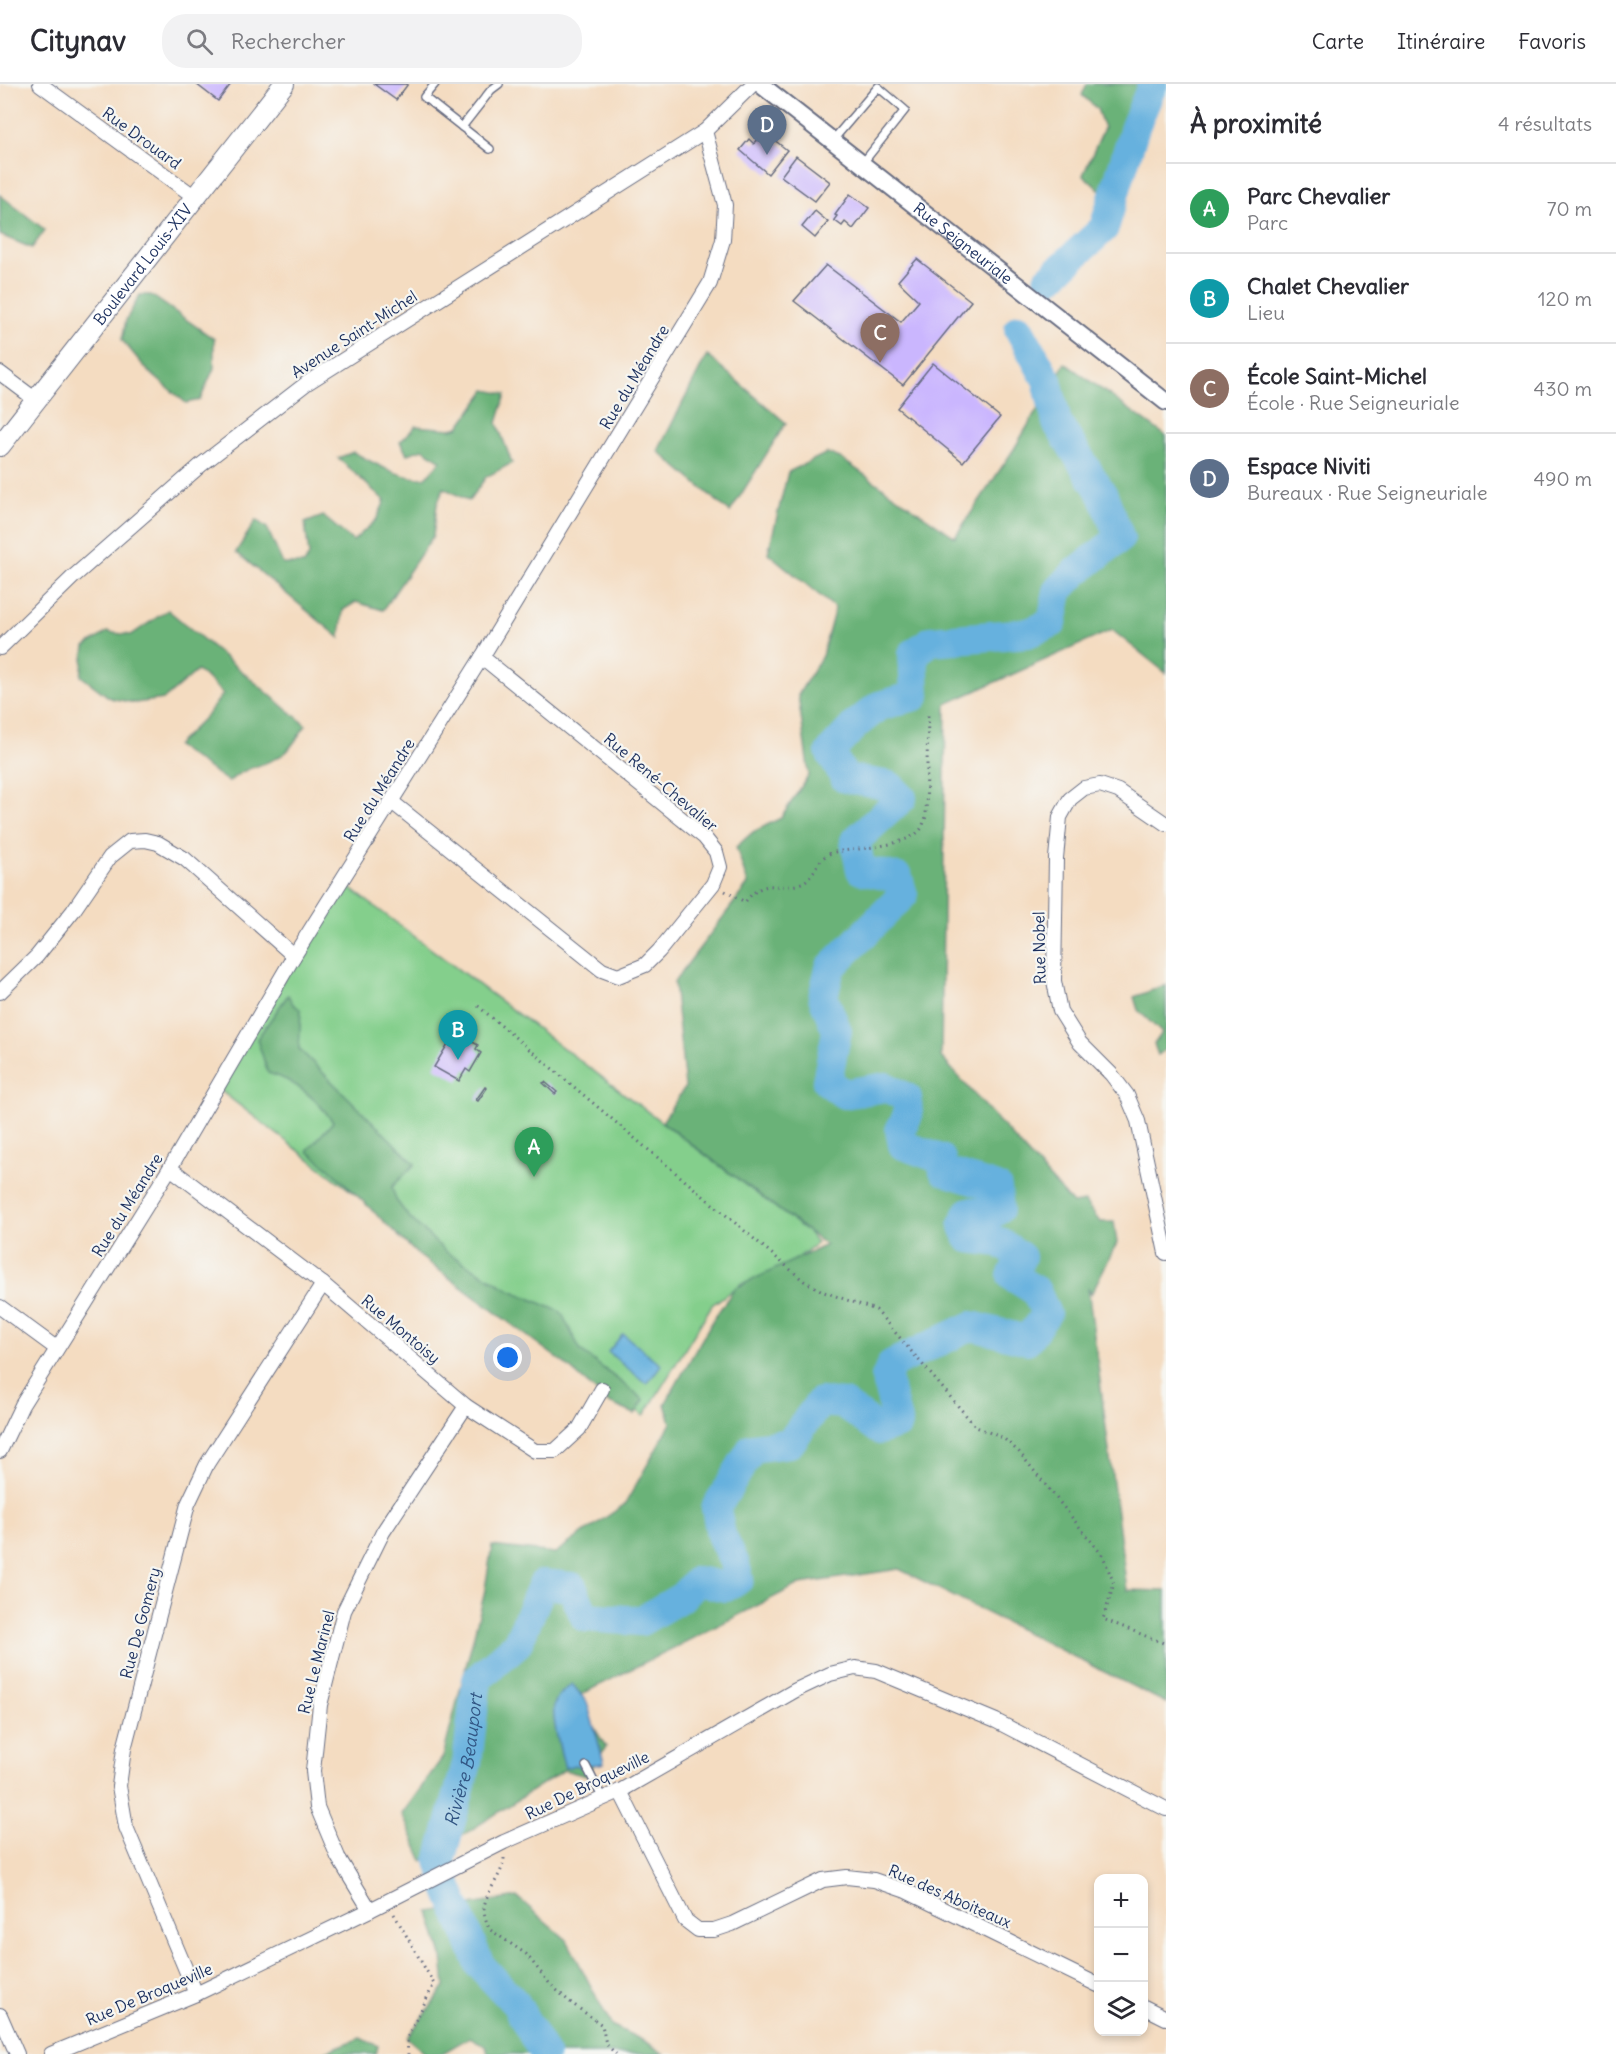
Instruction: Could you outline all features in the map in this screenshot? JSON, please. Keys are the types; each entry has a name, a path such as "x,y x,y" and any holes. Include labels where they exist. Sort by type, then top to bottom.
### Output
{"main road":[{"name":"Boulevard Louis-XIV","path":"0,446 284,84"}],"street":[{"name":"Rue Drouard","path":"40,84 195,197"},
{"name":"Avenue Saint-Michel","path":"0,648 73,577 201,465 307,383 705,131 753,84"},
{"name":"Rue Seigneuriale","path":"760,84 1166,402"},
{"name":"Rue du Méandre","path":"0,1451 22,1405 170,1168 294,956 482,657 710,283 723,240 725,205 705,131"},
{"path":"0,373 36,400"},
{"name":"Rue René-Chevalier","path":"392,802 602,970 618,976 645,965 659,951 712,884 720,867 716,852 704,837 482,657"},
{"name":"Rue Nobel","path":"1166,824 1118,791 1100,785 1084,788 1070,799 1060,817 1056,858 1054,981 1060,1011 1080,1043 1122,1088 1138,1120 1164,1232 1166,1253"},
{"path":"0,992 37,956 73,911 110,856 130,841 145,840 158,843 185,859 294,956"},
{"name":"Rue Montoisy","path":"170,1168 323,1284 466,1406 535,1451 555,1451 579,1429 602,1389"},
{"name":"Rue De Gomery","path":"196,1994 126,1827 119,1786 124,1749 188,1504 207,1464 323,1284"},
{"path":"0,1307 56,1348"},
{"name":"Rue Le Marinel","path":"370,1910 338,1857 317,1807 313,1772 320,1705 345,1611 383,1532 466,1406"},
{"name":"Rue De Broqueville","path":"51,2054 196,1994 504,1842 620,1791 796,1690 830,1674 855,1668 876,1671 996,1721 1166,1809"},
{"name":"Rue des Aboiteaux","path":"620,1791 685,1920 698,1930 732,1924 823,1880 847,1877 874,1880 906,1891 1094,1983"},
{"path":"1148,2009 1166,2018"},
{"path":"0,2015 16,2054"}],"lane":[{"path":"435,84 424,98 490,149"},
{"path":"483,84 491,90"},
{"path":"462,127 491,90 500,84"},
{"path":"833,141 878,87 905,110 862,164"},
{"path":"586,1766 603,1799"}],"path":[{"path":"712,884 745,902 754,891 766,886 798,885 811,878 826,856 836,852 910,838 921,830 926,817 928,714"},
{"path":"478,1006 804,1281 824,1292 876,1310 976,1427 1003,1438 1019,1452 1103,1556 1114,1584 1103,1619 1166,1644"},
{"path":"504,1842 503,1868 494,1882 484,1908 489,1929 526,1954 550,1984 602,2025 606,2044 616,2054"},
{"path":"387,1901 434,1984 407,2038 408,2054"}],"green space":[{"path":"1087,84 1164,84 1123,196 1104,194 1083,175 1104,128 1097,109 1082,95"},
{"path":"0,195 45,230 32,248 0,235"},
{"path":"140,295 151,295 214,339 214,368 200,400 186,403 148,371 122,340 126,320"},
{"path":"707,355 786,423 730,512 658,451"},
{"path":"1065,363 1166,436 1166,673 1112,630 946,704 941,1057 1073,1204 1085,1202 1100,1222 1114,1222 1117,1243 1091,1294 1088,1288 1127,1590 1166,1591 1166,1703 899,1569 800,1584 576,1697 606,1747 586,1776 564,1770 423,1861 402,1814 443,1757 484,1595 492,1546 555,1553 625,1504 671,1423 665,1404 714,1318 735,1288 826,1245 662,1122 685,1087 674,982 748,884 736,847 753,832 781,818 809,775 798,695 822,656 835,608 768,553 788,472 827,453 840,458 955,537 1014,449"},
{"path":"486,390 506,394 497,423 512,463 486,477 469,501 444,488 437,504 433,536 383,610 356,602 343,610 340,638 236,552 256,520 267,528 283,564 304,564 309,555 305,523 323,516 353,541 376,520 385,501 338,458 353,452 397,473 425,478 441,461 423,449 407,454 400,442 416,426 451,429 459,427"},
{"path":"168,610 306,725 285,753 248,769 229,782 176,746 207,715 223,694 207,678 197,671 164,699 135,703 110,698 81,676 85,647 107,632 131,635"},
{"path":"342,882 808,1232 817,1243 766,1283 742,1283 712,1305 644,1416 217,1088"},
{"path":"1166,985 1166,1049 1158,1055 1154,1044 1162,1033 1138,1010 1134,997"},
{"path":"288,995 293,1004 301,1010 299,1049 415,1164 392,1187 396,1200 408,1216 446,1252 508,1289 561,1312 581,1351 644,1400 635,1414 609,1403 565,1364 417,1254 331,1170 307,1151 333,1122 305,1092 278,1076 268,1073 257,1039"},
{"path":"517,1897 567,1940 611,2025 648,2043 664,2054 488,2054 486,2046 470,2037 441,2054 426,2054 407,2038 445,1987 442,1956 429,1912"},
{"path":"360,2038 378,2046 376,2054 319,2054"}],"water":[{"path":"623,1334 661,1365 647,1384 608,1352"},
{"path":"572,1684 587,1702 604,1763 565,1768 559,1746 554,1706 559,1696"}],"building":[{"path":"196,84 231,84 218,101"},
{"path":"374,84 408,84 396,100"},
{"path":"768,135 787,150 768,174 740,150 749,139 754,144 761,136 765,139"},
{"path":"796,156 830,182 815,201 781,176"},
{"path":"850,194 869,208 853,229 845,222 842,226 834,220"},
{"path":"815,211 828,222 815,238 802,227"},
{"path":"917,259 971,301 903,385 794,301 826,265 901,322 919,301 898,281"},
{"path":"933,363 1000,417 963,462 897,408"},
{"path":"455,1032 478,1045 476,1049 481,1053 470,1072 466,1069 459,1081 434,1067"},
{"path":"545,1082 557,1092 555,1094 543,1083"},
{"path":"485,1087 487,1088 478,1101 476,1100"}],"waterway":[{"name":"Rivière Beauport","path":"1048,280 1104,228 1135,127 1153,84"},
{"name":"Rivière Beauport","path":"544,2054 516,2004 480,1965 448,1888 440,1861 467,1763 477,1679 517,1644 543,1584 572,1587 585,1617 641,1621 682,1597 697,1581 726,1587 739,1579 734,1562 721,1535 716,1508 752,1448 790,1443 820,1402 844,1404 879,1430 898,1424 886,1378 892,1364 972,1326 1027,1340 1046,1314 1036,1291 1012,1276 1021,1257 1000,1242 969,1238 963,1224 969,1212 992,1214 999,1209 997,1188 944,1171 941,1159 903,1145 900,1130 908,1115 907,1098 886,1087 844,1094 827,1081 837,1031 823,997 830,968 903,895 898,878 861,870 855,841 902,798 890,786 845,778 830,752 855,725 879,706 915,696 913,654 931,641 1028,633 1052,623 1058,591 1076,572 1120,538 1103,495 1057,423 1047,380 1019,329"}],"place":[{"name":"Espace Niviti","path":"767,155"},
{"name":"École Saint-Michel","path":"880,363"},
{"name":"Chalet Chevalier","path":"458,1060"},
{"name":"Parc Chevalier","path":"534,1177"}]}
